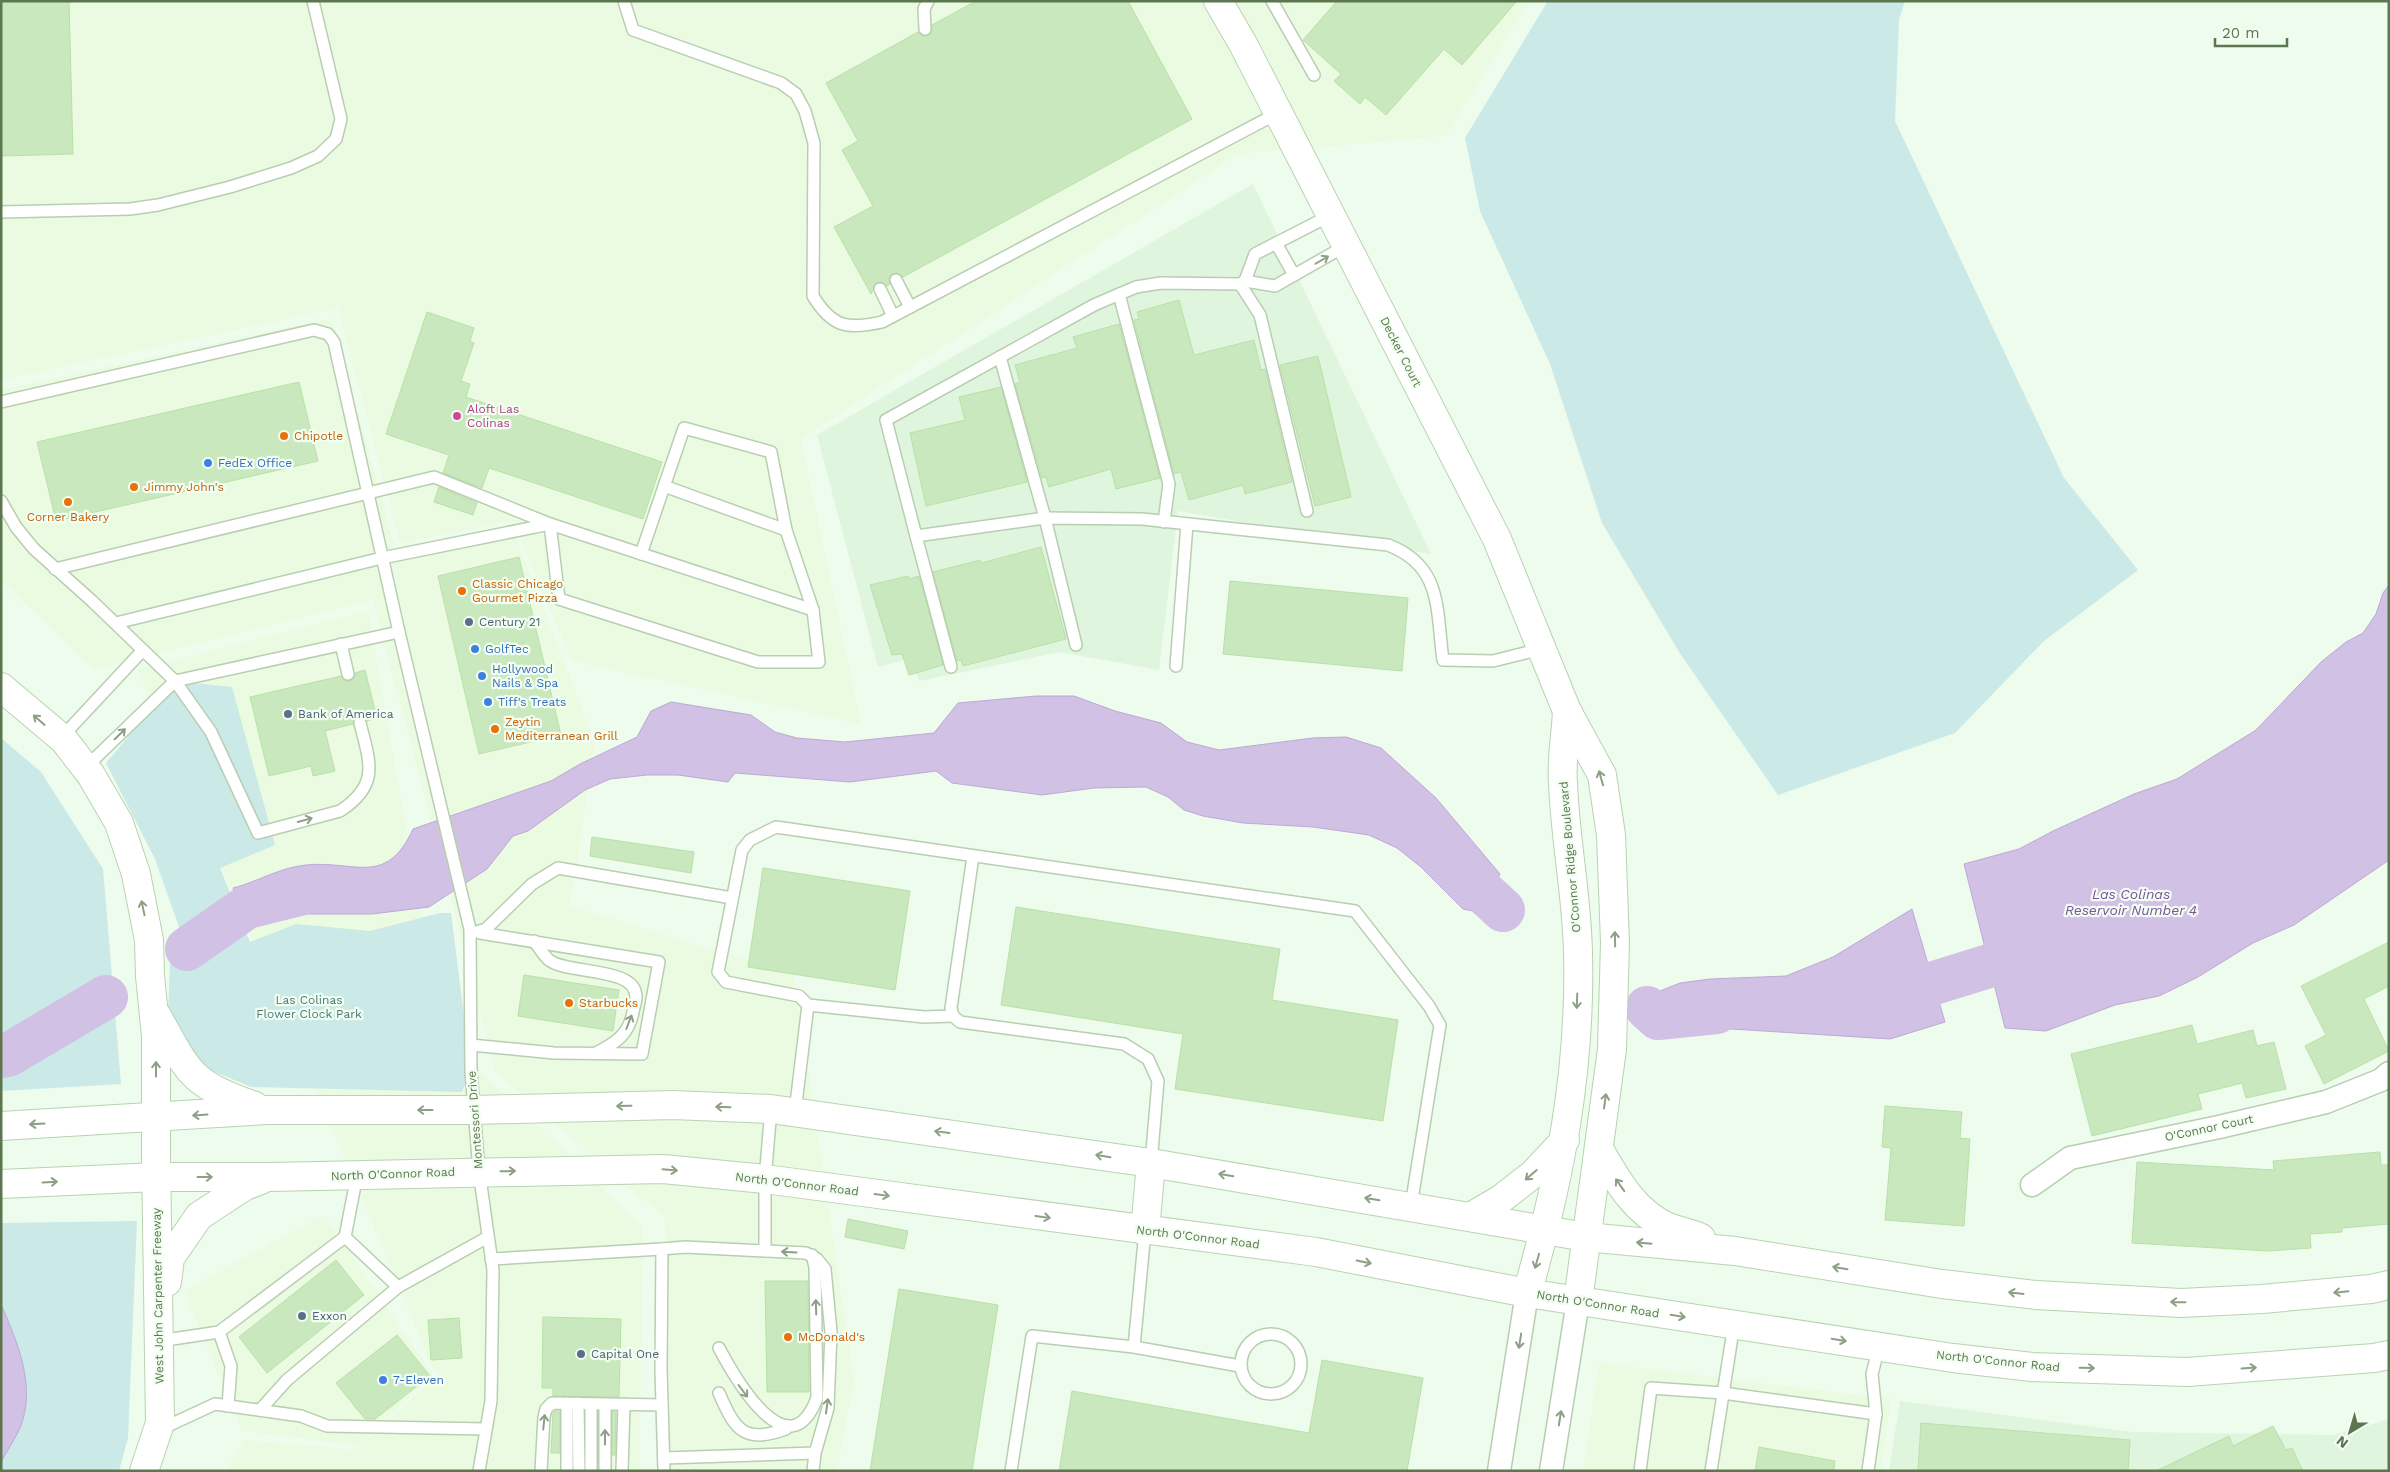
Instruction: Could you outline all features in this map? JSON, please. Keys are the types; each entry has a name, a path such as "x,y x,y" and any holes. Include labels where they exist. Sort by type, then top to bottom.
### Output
{"main road":[{"name":"Decker Court","path":"1218,1 1243,44 1497,539 1540,649 1567,710"},
{"name":"West John Carpenter Freeway","path":"1,687 60,738 85,768 119,823 136,874 149,940 150,976 156,1036 160,1423 144,1471"},
{"name":"O'Connor Ridge Boulevard","path":"1527,1293 1546,1228 1565,1140 1575,1066 1578,952 1562,781 1567,710"},
{"path":"1567,710 1602,775 1611,835 1616,942 1612,1049 1578,1301"},
{"path":"153,1008 185,1067 196,1080 222,1095 266,1110"},
{"path":"1,1126 266,1110 474,1110 672,1105 783,1110 1151,1163 1546,1228 1586,1237 1735,1251 1933,1283 2046,1296 2180,1302 2262,1299 2371,1289 2389,1285"},
{"path":"1472,1216 1533,1174 1565,1140"},
{"path":"1599,1149 1618,1183 1647,1215 1668,1227 1735,1251"},
{"path":"1145,1230 1151,1163"},
{"name":"North O'Connor Road","path":"1,1184 157,1177 270,1177 478,1171 663,1169 765,1179 1316,1252 1527,1293 2032,1367 2187,1372 2374,1358 2389,1355"},
{"path":"159,1341 170,1258 184,1236 199,1216 222,1200 244,1186 270,1177"}],"street":[{"name":"O'Connor Court","path":"2032,1185 2070,1158 2219,1127 2326,1102 2381,1080 2389,1073"},
{"name":"O'Connor Ridge Boulevard","path":"1500,1471 1527,1293"},
{"path":"1551,1471 1578,1301"}],"lane":[{"path":"1,212 130,209 158,205 239,184 291,168 318,156 336,139 341,119 313,1"},
{"path":"624,1 633,30 781,83 796,94 805,111 814,143 813,296 824,313 840,324 860,327 882,322 1278,112"},
{"path":"925,29 924,9 928,1"},
{"path":"1277,4 1314,75"},
{"path":"1242,282 1255,254 1331,215"},
{"path":"1276,243 1294,275"},
{"path":"951,667 886,420 1094,305 1136,287 1161,283 1242,282 1275,286 1346,245"},
{"path":"896,280 910,307"},
{"path":"1242,282 1260,315 1307,511"},
{"path":"880,290 893,316"},
{"path":"1119,294 1169,484 1164,522"},
{"name":"Montessori Drive","path":"1,402 314,330 328,334 334,342 399,632 432,771 473,928 471,1045 474,1110 478,1171 491,1258 491,1401 479,1471"},
{"path":"1000,357 1045,518 1076,645"},
{"path":"550,524 559,599 758,662 819,662 812,610 786,530 771,452 684,428 641,554"},
{"path":"55,569 434,477 550,524 812,610"},
{"path":"664,486 786,530"},
{"path":"1,501 16,527 55,569 116,623 175,681 211,732 258,833 340,811 350,805 362,792 370,776 369,757 360,722"},
{"path":"916,536 1045,518 1142,519 1388,545 1415,559 1425,570 1432,584 1443,660 1492,661 1540,649"},
{"path":"116,623 382,558 550,524"},
{"path":"1176,666 1187,524"},
{"path":"85,768 175,681 399,632"},
{"path":"341,644 348,674"},
{"path":"60,738 144,650"},
{"path":"953,1016 924,1017 808,1005 799,996 726,982 718,972 742,850 750,840 776,828 1355,911 1429,1006 1440,1025 1411,1206"},
{"path":"973,856 950,1008 953,1016 960,1022 1124,1044 1148,1059 1158,1082 1151,1163"},
{"path":"473,928 532,884 558,868 732,898"},
{"path":"471,1045 554,1053 642,1054 659,962 534,942 473,928"},
{"path":"534,942 549,960 562,966 616,976 628,980 632,986 636,995 631,1023 615,1044 595,1054"},
{"path":"765,1251 765,1179 808,1005"},
{"path":"159,1341 219,1332 346,1237 358,1175"},
{"path":"1134,1347 1145,1230"},
{"path":"346,1237 398,1287"},
{"path":"260,1410 287,1380 398,1287 488,1237"},
{"path":"662,1248 664,1471"},
{"path":"491,1258 662,1248 765,1251 812,1255 822,1263 827,1276 831,1332 828,1408 815,1453 813,1471"},
{"path":"719,1393 731,1420 744,1433 758,1436 796,1428 805,1422 812,1413 817,1398 815,1267 812,1255"},
{"path":"1711,1471 1734,1324"},
{"path":"219,1332 231,1366 228,1406"},
{"path":"1272,1333 1290,1340 1301,1357 1299,1376 1294,1384 1276,1394 1257,1391 1246,1380 1240,1366 1245,1346 1252,1339 1262,1334 1272,1333"},
{"path":"1011,1471 1032,1336 1134,1347 1240,1366"},
{"path":"1868,1471 1876,1414 1876,1398 1872,1374 1879,1346"},
{"path":"720,1348 738,1383 756,1408 770,1421 786,1429"},
{"path":"1640,1471 1651,1388 1724,1393 1876,1414"},
{"path":"540,1471 546,1409 552,1403 662,1405"},
{"path":"567,1471 572,1403"},
{"path":"572,1403 579,1471"},
{"path":"158,1431 216,1404 301,1416 326,1426 486,1429"},
{"path":"591,1404 591,1471"},
{"path":"605,1404 605,1471"},
{"path":"622,1471 624,1404"},
{"path":"664,1458 815,1453"}],"shaded area":[{"path":"1,1 1529,1 1446,136 1238,154 801,439 861,724 572,661 513,521 400,543 338,308 1,380"},
{"path":"1253,184 1431,554 1178,511 1159,670 1060,652 919,681 912,658 878,667 817,435"},
{"path":"332,318 395,548 511,525 595,742 570,906 794,974 854,1381 837,1471 664,1471 665,1218 496,1072 373,600 93,670 1,580 1,390"},
{"path":"368,611 442,1034 643,1227 639,1471 225,1471 244,1440 354,1450 439,1375 429,1362 138,670"},
{"path":"324,1215 433,1375 357,1445 242,1431 184,1291"},
{"path":"1599,1363 1891,1399 1881,1471 1583,1471"},
{"path":"1900,1401 2132,1432 2333,1435 2389,1419 2389,1471 1889,1471"}],"green space":[{"path":"1548,1 1905,1 1899,20 1895,121 2064,478 2138,570 2044,641 1955,733 1778,795 1681,655 1602,523 1550,364 1480,211 1465,138"},
{"name":"Las Colinas Flower Clock Park","path":"175,681 232,687 275,845 220,868 250,942 296,924 370,931 440,913 451,913 471,1071 462,1092 251,1087 201,1066 168,1013 171,942 179,927 155,859 106,763"},
{"path":"1,738 41,772 103,869 121,1084 1,1091"},
{"path":"137,1221 128,1438 119,1471 1,1471 1,1223"}],"water":[{"name":"Las Colinas Reservoir Number 4","path":"2389,585 2389,860 2294,925 2253,943 2198,977 2159,996 2115,1005 2046,1031 2005,1028 1964,864 2019,849 2053,831 2134,794 2177,779 2256,730 2321,662 2346,642 2363,633 2376,614 2383,593"},
{"path":"1036,696 1074,696 1115,711 1161,723 1187,742 1219,750 1313,738 1346,737 1381,748 1436,798 1500,874 1478,912 1463,909 1421,867 1397,848 1369,835 1313,827 1243,823 1203,816 1184,810 1168,797 1146,787 1094,788 1042,795 952,783 936,771 850,782 735,773 728,782 678,775 647,775 610,779 585,790 528,831 513,836 487,869 429,907 372,914 309,914 282,911 249,924 233,888 278,872 306,865 323,864 367,867 380,865 392,859 403,847 413,829 551,781 580,764 637,737 651,711 671,702 751,715 775,732 797,738 845,742 934,733 958,703"},
{"path":"1912,909 1945,1022 1890,1039 1669,1025 1658,1018 1660,991 1680,983 1710,979 1786,976 1833,957"},
{"path":"1,1304 19,1349 26,1380 26,1396 25,1412 20,1428 1,1462"}],"building":[{"path":"1,1 69,1 73,154 1,156"},
{"path":"976,1 1128,1 1192,119 903,277 897,273 892,274 889,279 890,284 887,286 881,282 876,283 871,294 834,227 873,206 842,150 858,141 826,83 918,32 922,36 929,36 932,32 932,25"},
{"path":"1337,1 1517,1 1462,65 1444,49 1386,115 1365,97 1360,104 1334,81 1341,74 1303,40"},
{"path":"1179,300 1194,355 1254,340 1261,370 1265,369 1292,482 1245,494 1243,485 1189,500 1181,472 1174,474 1134,320 1139,319 1137,312"},
{"name":"Aloft Las Colinas","path":"427,312 474,328 470,341 474,343 461,381 470,384 466,397 662,462 643,519 489,468 482,488 443,473 449,455 386,434"},
{"path":"1119,324 1160,478 1116,489 1111,469 1049,487 1046,477 1042,478 1015,384 1020,382 1015,365 1077,348 1073,337"},
{"path":"1318,356 1351,497 1315,506 1280,365"},
{"path":"299,382 318,461 56,521 37,442"},
{"path":"1001,387 1027,482 926,506 910,433 965,420 959,397"},
{"path":"439,487 477,503 473,515 434,502"},
{"path":"1041,547 1066,639 963,666 961,660 957,661 933,572 980,560 981,563"},
{"path":"519,557 561,735 479,754 438,576"},
{"path":"908,576 909,579 919,576 943,665 909,675 902,654 892,655 870,585"},
{"path":"1230,581 1408,598 1402,671 1223,654"},
{"name":"Bank of America","path":"365,670 377,718 367,721 359,716 354,718 353,724 325,731 335,771 313,776 311,766 269,776 250,697 341,676 345,681 350,681 355,677 355,673"},
{"path":"592,837 694,852 691,873 590,856"},
{"path":"763,868 910,891 895,990 748,967"},
{"path":"1016,907 1280,949 1272,1000 1398,1020 1383,1121 1175,1089 1183,1034 1001,1005"},
{"path":"2389,942 2389,986 2364,999 2389,1051 2324,1084 2305,1046 2326,1035 2301,986"},
{"name":"Starbucks","path":"524,975 619,990 613,1031 518,1016"},
{"path":"2192,1025 2197,1044 2253,1030 2257,1046 2274,1042 2286,1089 2246,1098 2242,1083 2198,1094 2202,1109 2092,1136 2071,1054"},
{"path":"1885,1106 1962,1112 1960,1138 1970,1139 1964,1226 1885,1220 1891,1148 1882,1147"},
{"path":"2380,1152 2381,1165 2389,1165 2389,1224 2342,1228 2342,1232 2310,1234 2311,1248 2268,1251 2132,1243 2137,1162 2274,1170 2273,1161"},
{"path":"848,1219 908,1231 904,1249 845,1237"},
{"name":"Exxon","path":"336,1260 364,1295 267,1373 239,1337"},
{"name":"McDonald's","path":"765,1281 808,1281 809,1392 767,1392"},
{"path":"899,1289 998,1305 972,1471 870,1471"},
{"name":"Capital One","path":"543,1317 621,1319 619,1397 553,1396 553,1388 542,1388"},
{"path":"459,1318 462,1358 431,1360 428,1320"},
{"name":"7-Eleven","path":"397,1335 430,1376 375,1419 365,1419 336,1383"},
{"path":"1322,1360 1423,1378 1407,1471 1059,1471 1072,1391 1309,1433"},
{"path":"560,1411 560,1453 551,1453 553,1413"},
{"path":"612,1412 616,1412 615,1455 612,1455"},
{"path":"1921,1423 2130,1440 2128,1471 1918,1471"},
{"path":"2273,1426 2286,1450 2292,1448 2303,1471 2156,1471 2229,1436 2233,1446"},
{"path":"1759,1447 1835,1461 1834,1471 1755,1471"}],"waterway":[{"path":"1443,855 1503,910"},
{"path":"187,949 247,907 300,894"},
{"path":"1876,1001 1989,966 2044,944"},
{"path":"1,1056 8,1055 106,997"},
{"path":"1647,1008 1658,1018 1717,1012"}],"place":[{"name":"Aloft Las Colinas","path":"457,416"},
{"name":"Chipotle","path":"284,436"},
{"name":"FedEx Office","path":"208,463"},
{"name":"Jimmy John's","path":"134,487"},
{"name":"Corner Bakery","path":"68,502"},
{"name":"Classic Chicago Gourmet Pizza","path":"462,591"},
{"name":"Century 21","path":"469,622"},
{"name":"GolfTec","path":"475,649"},
{"name":"Hollywood Nails & Spa","path":"482,676"},
{"name":"Tiff's Treats","path":"488,702"},
{"name":"Bank of America","path":"288,714"},
{"name":"Zeytin Mediterranean Grill","path":"495,729"},
{"name":"Starbucks","path":"569,1003"},
{"name":"Exxon","path":"302,1316"},
{"name":"McDonald's","path":"788,1337"},
{"name":"Capital One","path":"581,1354"},
{"name":"7-Eleven","path":"383,1380"}]}
